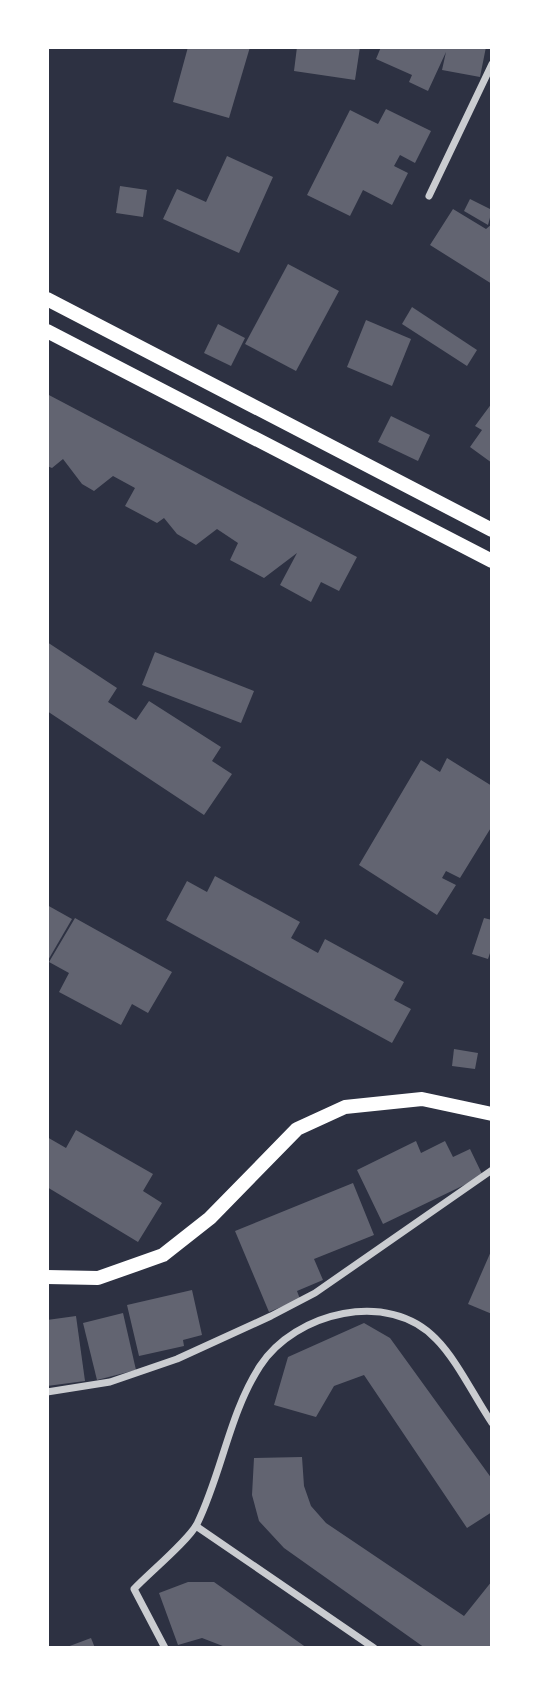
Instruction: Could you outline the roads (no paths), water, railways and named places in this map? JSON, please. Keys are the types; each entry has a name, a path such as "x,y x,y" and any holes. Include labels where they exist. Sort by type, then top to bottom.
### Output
{"main road":[{"path":"47,299 492,530"},
{"path":"47,331 492,561"},
{"path":"47,1277 98,1278 163,1255 210,1218 297,1129 345,1107 422,1099 492,1114"}],"street":[{"path":"429,196 492,64"},
{"path":"47,1392 110,1382 177,1359 271,1316 314,1293 492,1170"},
{"path":"165,1648 134,1588 196,1526 239,1408 259,1367 276,1345 299,1328 320,1318 390,1312 418,1324 438,1340 492,1423"},
{"path":"196,1526 374,1648"}]}
